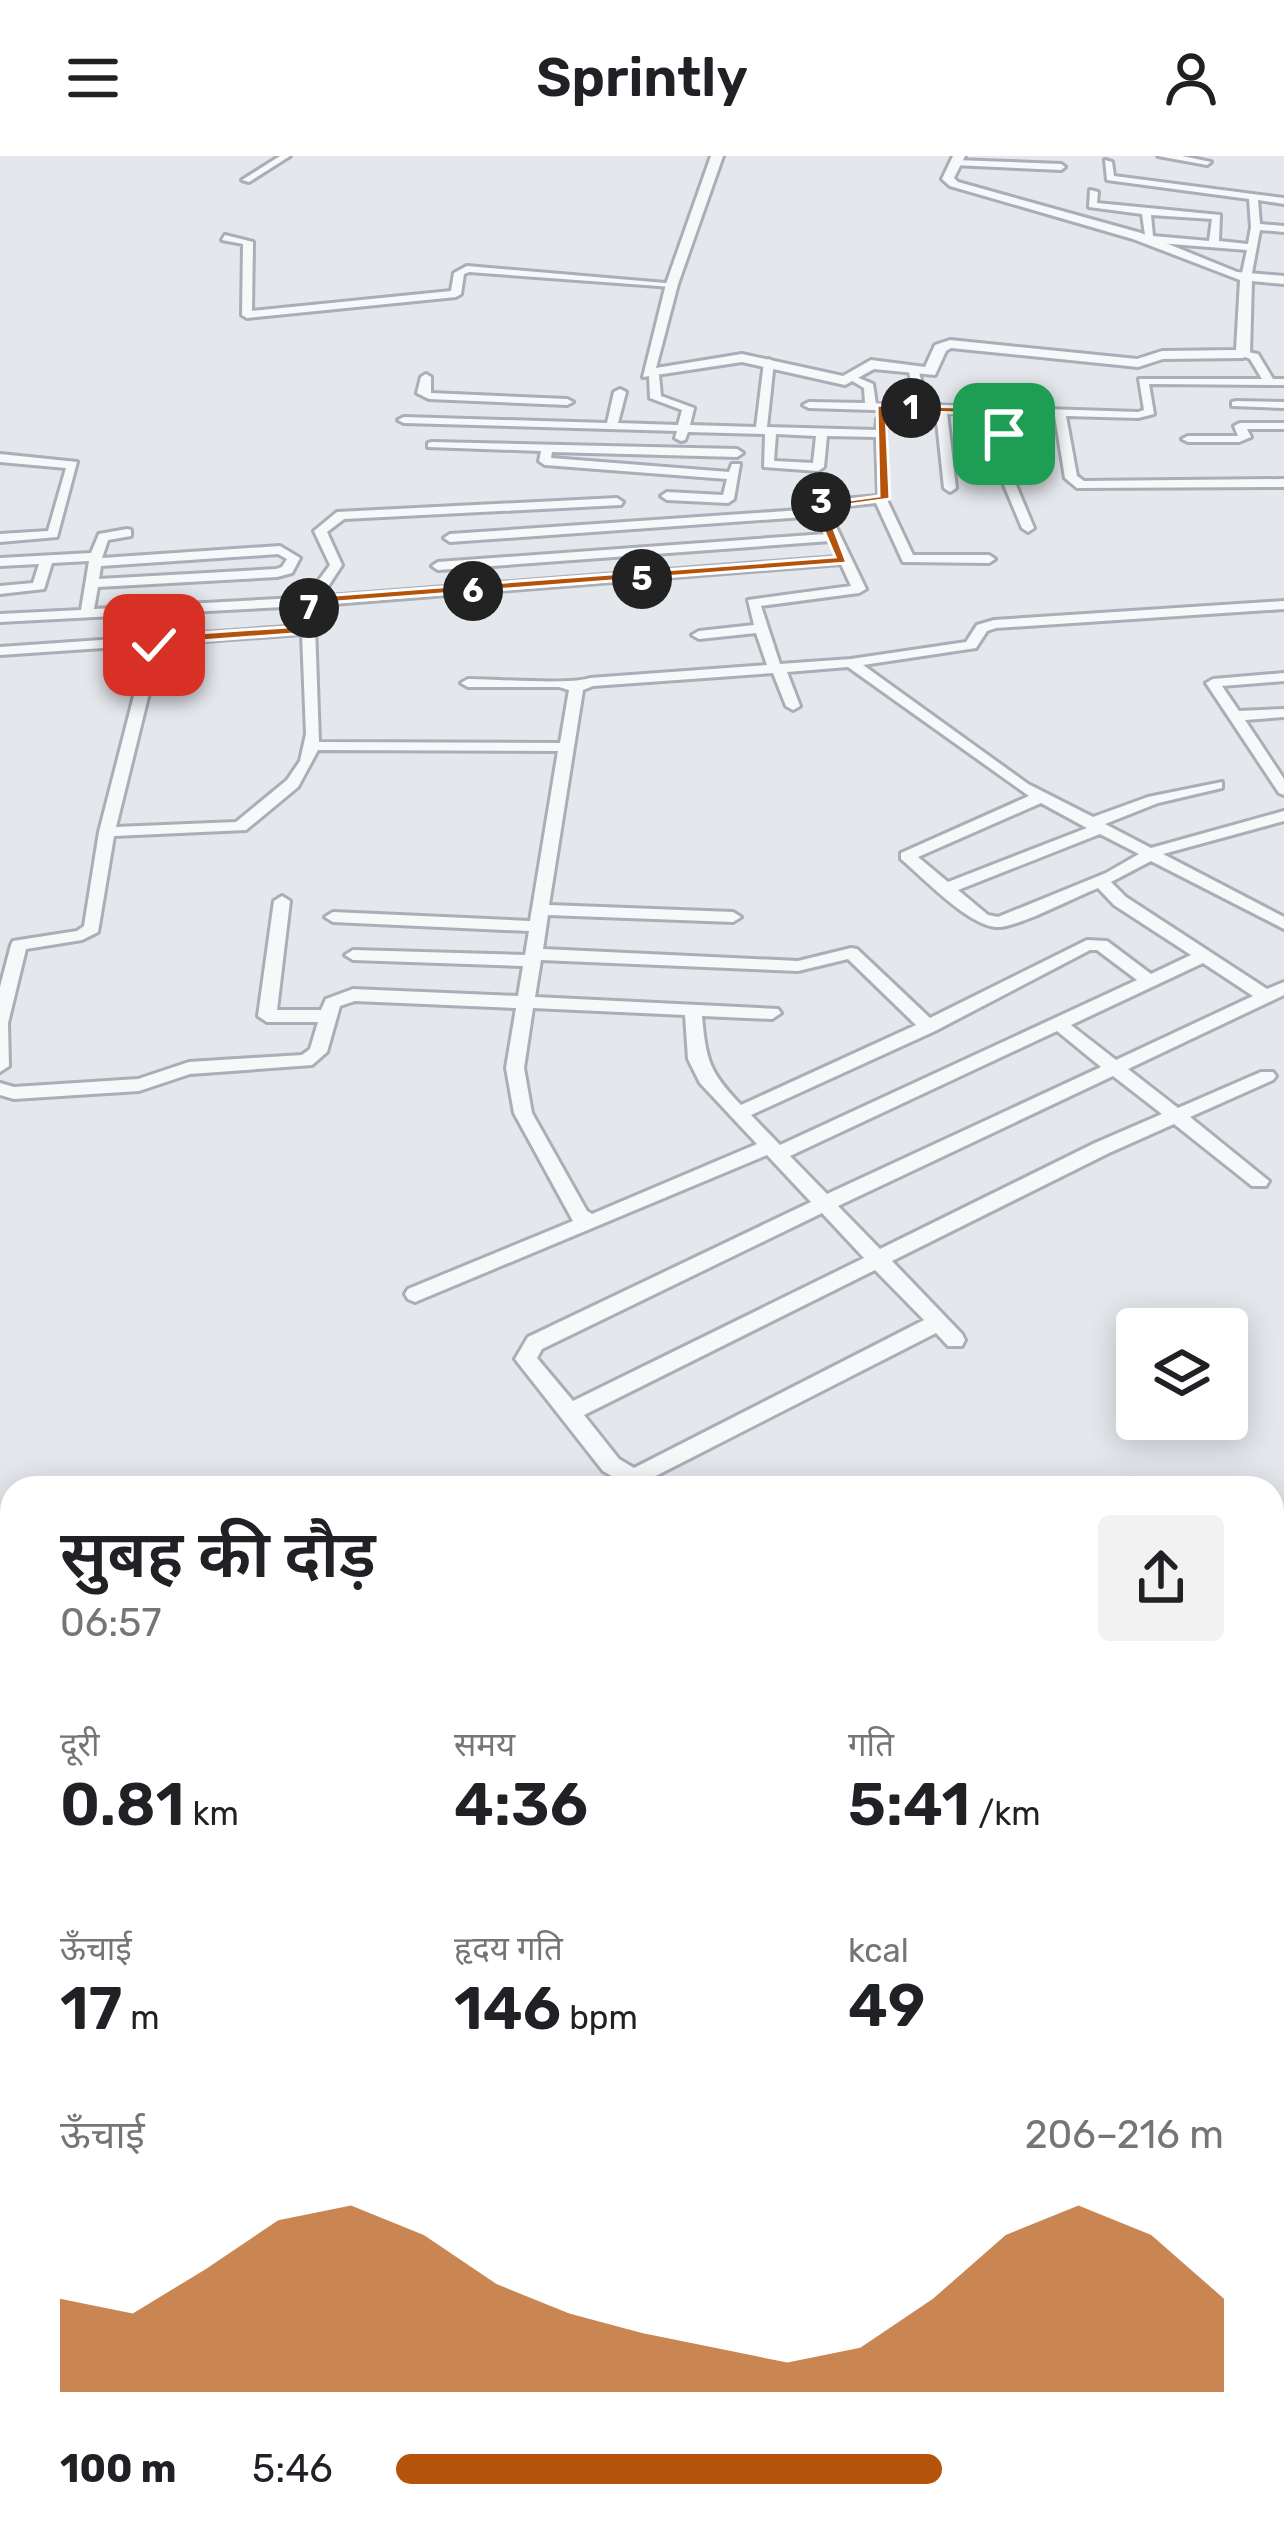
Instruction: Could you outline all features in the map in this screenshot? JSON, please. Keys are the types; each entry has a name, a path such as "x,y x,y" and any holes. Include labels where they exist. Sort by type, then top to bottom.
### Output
{"street":[{"path":"246,180 286,156"},
{"path":"678,473 681,427 688,408 656,398 654,375 645,368 717,156"},
{"path":"1162,156 1208,162"},
{"path":"1060,167 958,159 948,179 1149,239 1246,278 1284,280"},
{"path":"1108,162 1108,178 1284,200"},
{"path":"1160,184 1160,174 1193,172 1196,189"},
{"path":"1093,192 1090,204 1217,217 1215,244"},
{"path":"1149,239 1147,194 1192,195 1194,214"},
{"path":"1244,354 1246,278 1256,227 1253,196"},
{"path":"1256,227 1284,229"},
{"path":"225,238 248,242 247,316 456,293 460,271 475,268 672,284"},
{"path":"1149,239 1254,248"},
{"path":"854,379 871,364 932,371 940,348 950,344 1138,364 1162,355 1244,354 1254,356 1269,382"},
{"path":"654,375 738,358 866,382 880,434 886,496 822,502 821,512 843,560 859,580 859,589 758,601 752,607 794,706"},
{"path":"769,362 768,464 818,467 822,432"},
{"path":"914,372 922,408"},
{"path":"808,374 807,390 874,403 1149,414 1141,382 1146,380 1284,382"},
{"path":"426,377 423,393 429,396 567,402"},
{"path":"572,383 562,424 544,461 733,476"},
{"path":"612,425 620,392"},
{"path":"808,405 874,403"},
{"path":"1236,404 1284,405"},
{"path":"941,409 950,488"},
{"path":"1002,411 1010,485 1028,528"},
{"path":"1060,412 1071,478 1081,485 1284,483"},
{"path":"404,420 880,434"},
{"path":"1187,440 1239,439 1245,437 1240,426 1284,425"},
{"path":"667,496 728,499 740,428"},
{"path":"432,445 737,453"},
{"path":"0,458 73,465 53,534 0,538"},
{"path":"611,485 624,525"},
{"path":"416,494 418,514"},
{"path":"881,500 908,559 989,559"},
{"path":"319,601 320,588 336,565 320,534 325,524 345,514 617,502"},
{"path":"450,538 821,512"},
{"path":"87,614 103,537 127,533"},
{"path":"0,590 39,586 58,534"},
{"path":"439,566 833,537"},
{"path":"0,562 280,550 294,558 277,574 95,584"},
{"path":"0,618 319,601 843,560"},
{"path":"107,832 240,827 298,774 312,746 307,630 309,607 319,601"},
{"path":"468,683 576,688 590,682 851,663 966,647 976,642 982,628 994,624 1284,605"},
{"path":"699,635 759,629"},
{"path":"0,651 307,630"},
{"path":"0,1066 5,970 19,945 88,932 107,832 155,640"},
{"path":"851,663 1041,797 1284,923"},
{"path":"1284,677 1213,683 1284,790"},
{"path":"576,688 516,1047 520,1106 580,1216 591,1222"},
{"path":"1235,716 1284,713"},
{"path":"312,746 567,747"},
{"path":"945,889 1153,800 1216,785"},
{"path":"1041,797 908,854 983,920 999,922 1100,881 1148,855 1284,816"},
{"path":"1100,881 1120,901 1204,956 1275,992"},
{"path":"282,901 267,1016 328,1016"},
{"path":"333,917 733,916"},
{"path":"737,1114 929,1027 1094,944 1149,981"},
{"path":"353,955 798,966 851,953 929,1027"},
{"path":"415,1294 772,1151 1204,956"},
{"path":"629,1476 611,1465 530,1366 528,1348 1275,992"},
{"path":"0,1089 14,1093 139,1085 190,1068 306,1061 318,1052 332,1004 353,995 772,1013"},
{"path":"693,1009 701,1072 955,1340"},
{"path":"1059,1024 1259,1181"},
{"path":"569,1413 1175,1115 1267,1076"},
{"path":"636,1476 937,1323"}],"route":[{"path":"154,645 155,640 307,630 310,604 322,600 597,583 843,560 819,505 886,496 881,407 1002,411 1004,434"}]}
